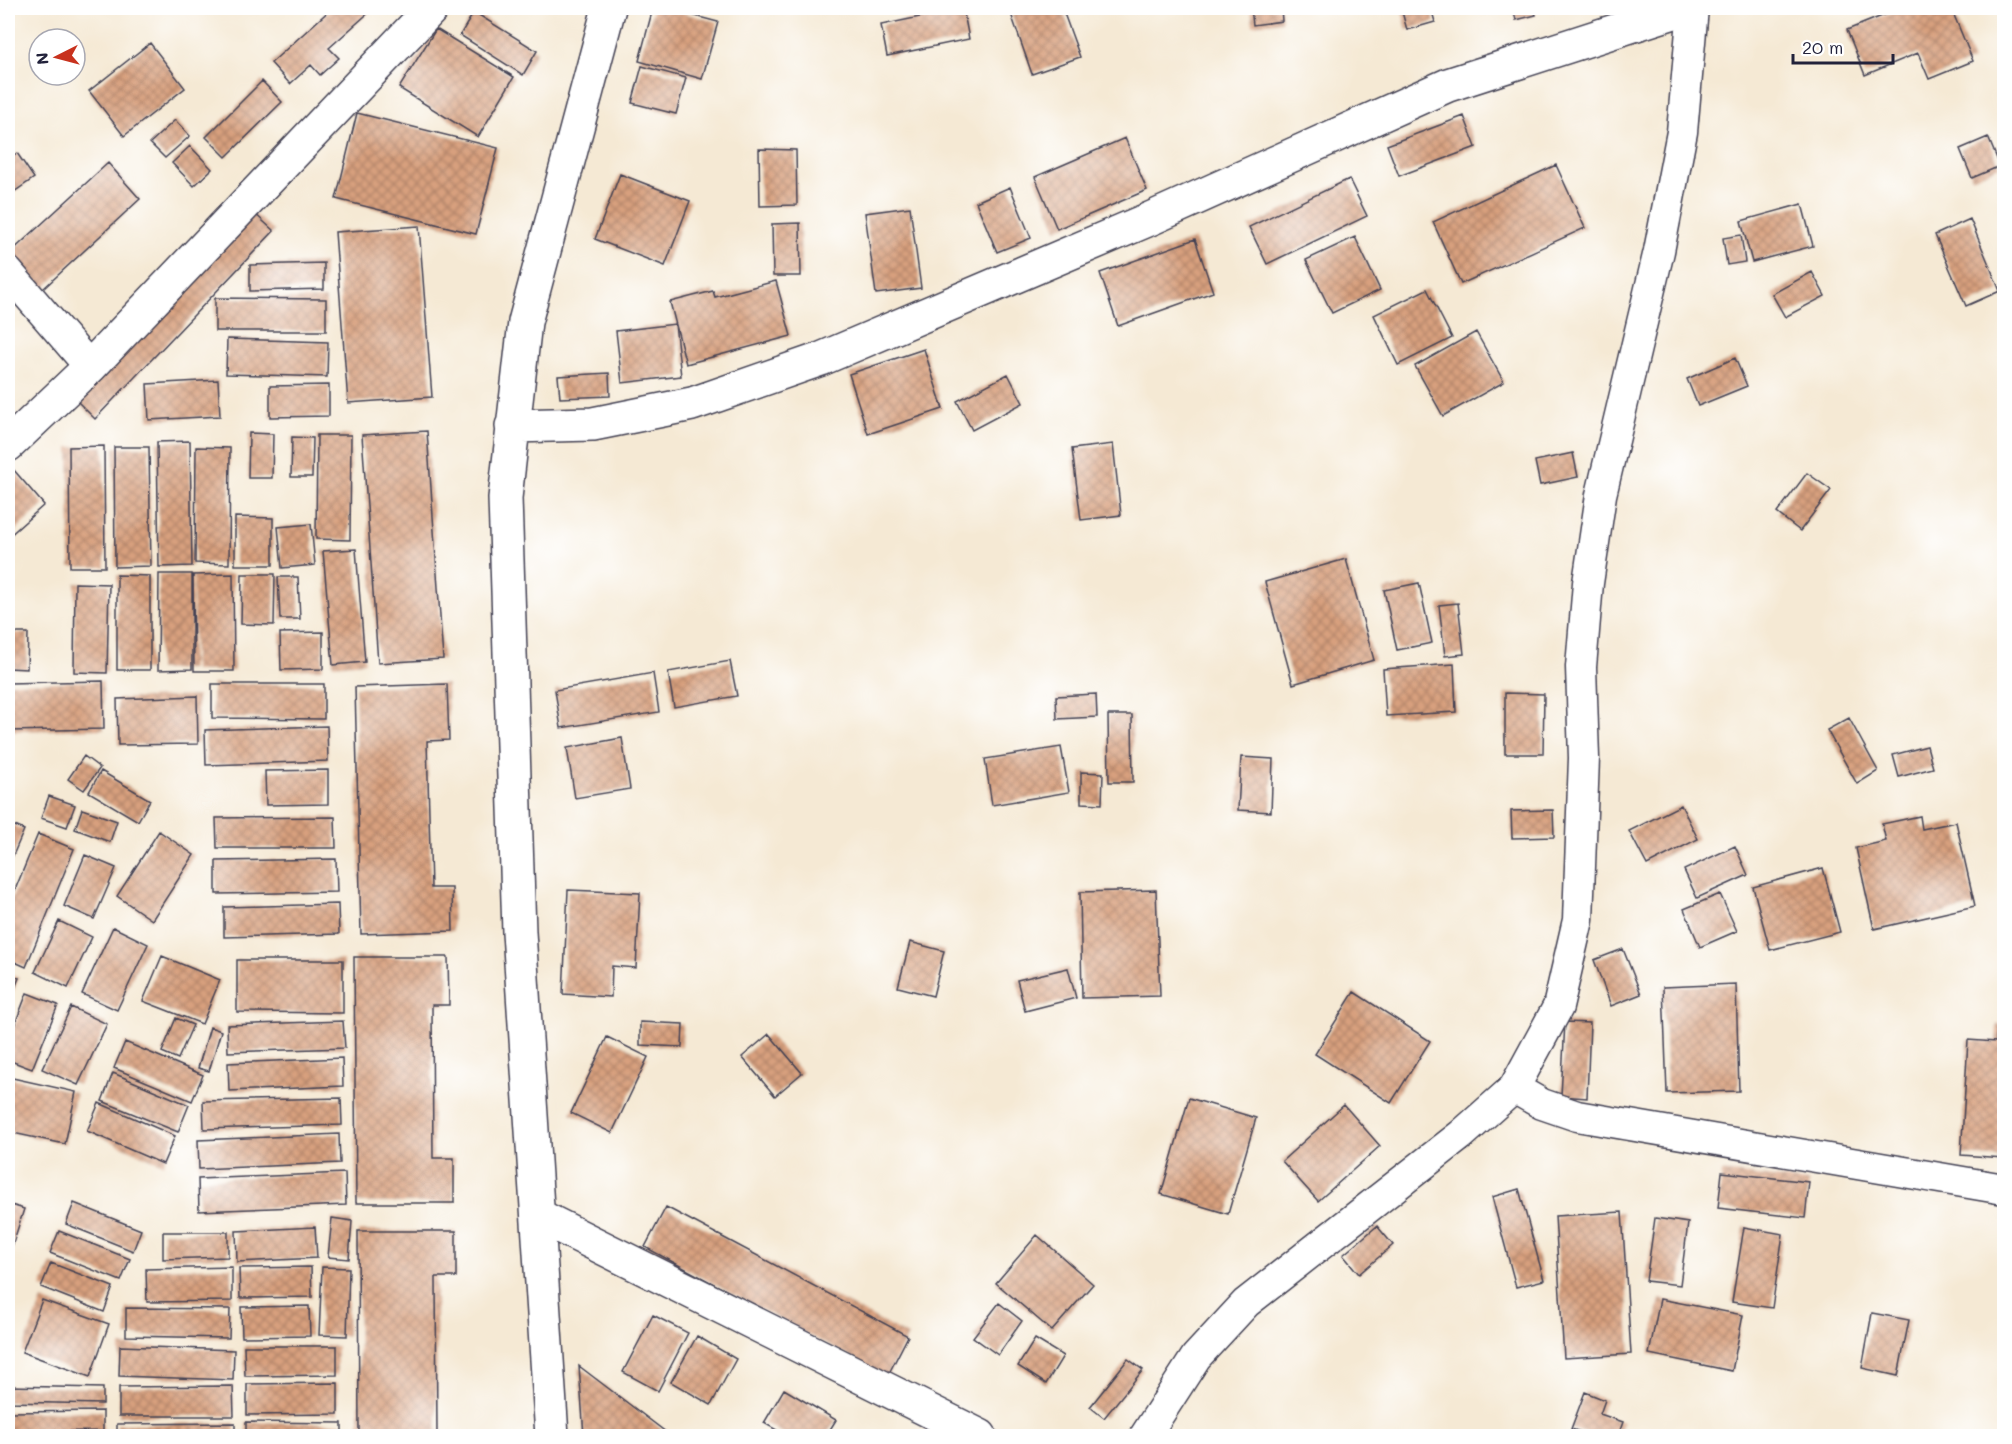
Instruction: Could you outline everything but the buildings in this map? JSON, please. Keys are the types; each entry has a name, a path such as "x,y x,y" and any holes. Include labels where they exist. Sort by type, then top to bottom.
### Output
{"main road":[{"path":"8,445 90,367 432,8"},
{"path":"552,1437 519,932 509,702 505,498 525,321 609,8"},
{"path":"512,426 593,424 692,404 810,362 1152,219 1448,85 1686,8"},
{"path":"539,1216 980,1437"}],"street":[{"path":"1144,1437 1196,1357 1246,1303 1461,1135 1514,1088 1558,1007 1578,920 1584,758 1581,667 1588,583 1602,495 1659,251 1682,132 1693,8"},
{"path":"8,272 90,367"},
{"path":"1514,1088 1542,1104 1577,1116 2004,1189"}]}
